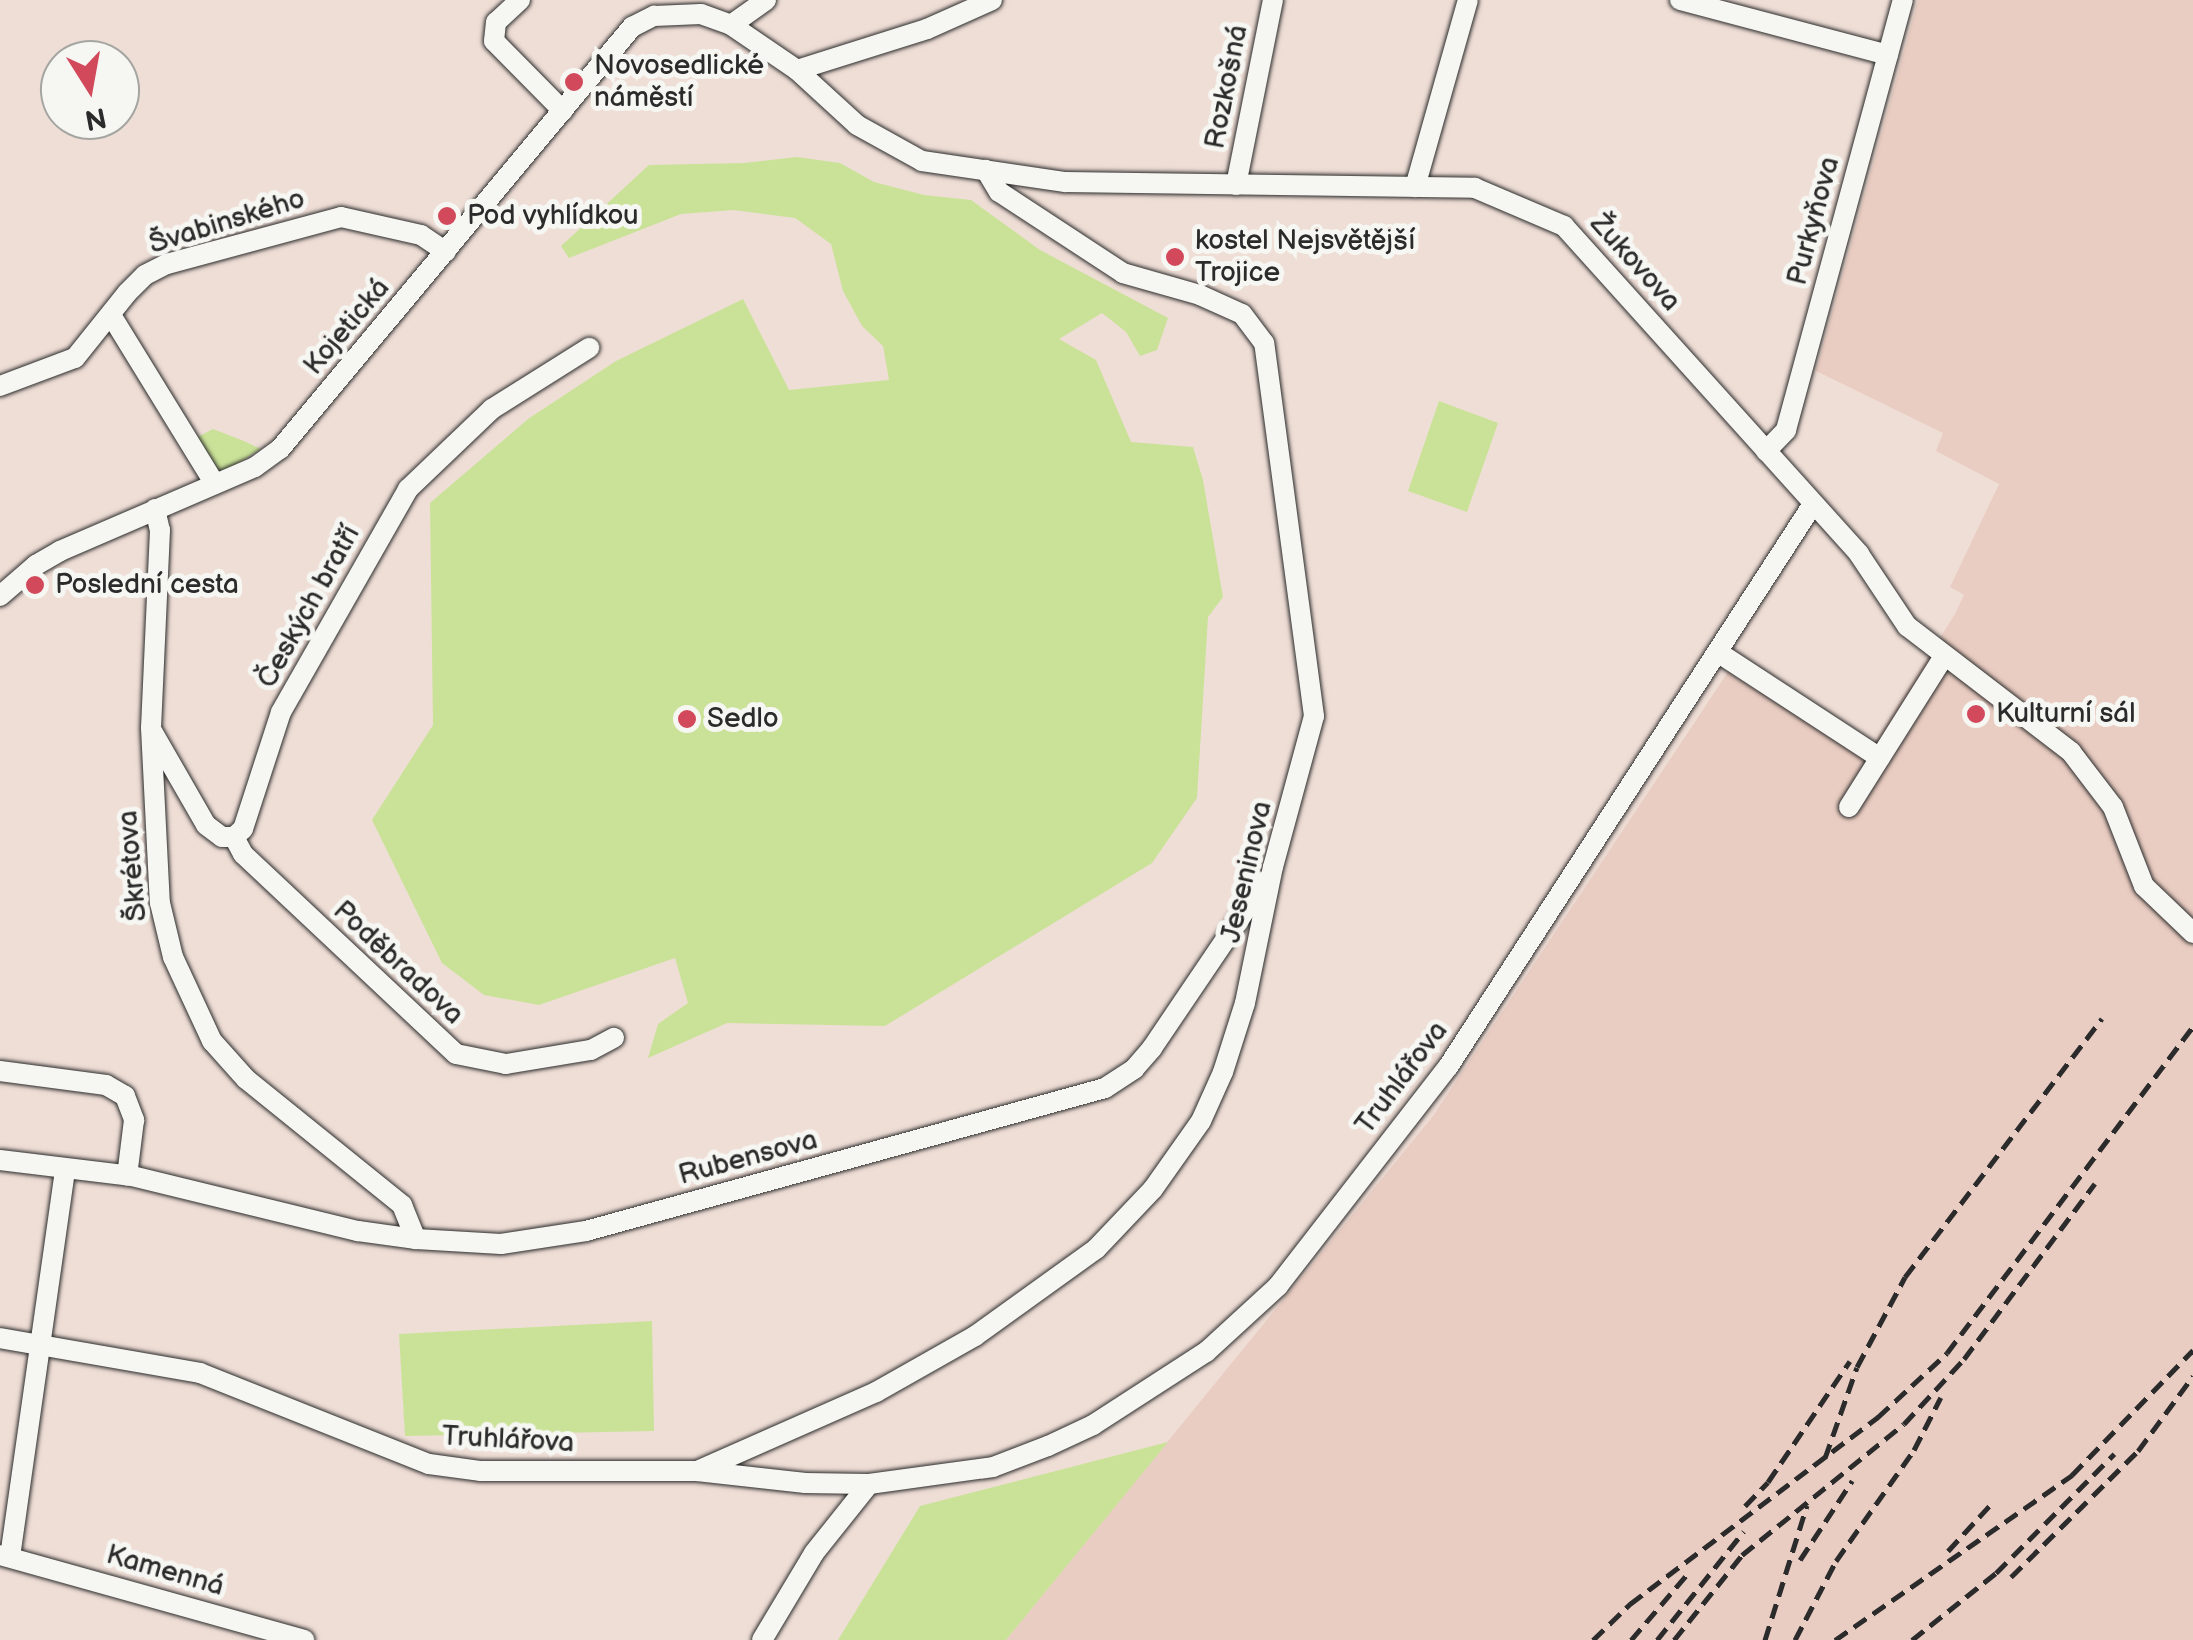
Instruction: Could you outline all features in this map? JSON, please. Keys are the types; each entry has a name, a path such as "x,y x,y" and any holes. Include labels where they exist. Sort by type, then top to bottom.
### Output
{"street":[{"path":"520,0 496,22 494,42 562,111 641,10 690,12 731,25 797,70 927,29 992,0"},
{"path":"731,25 766,0"},
{"name":"Rozkošná","path":"1236,185 1273,0"},
{"path":"1415,187 1468,0"},
{"name":"Purkyňova","path":"1766,451 1786,430 1903,0"},
{"path":"1684,1 1888,56"},
{"name":"Žukovova","path":"797,70 857,125 922,161 1065,182 1475,188 1564,226 1859,554 1908,626 1943,658 2071,752 2113,806 2144,886 2193,933"},
{"name":"Kojetická","path":"0,596 36,564 60,550 215,484 280,449 562,111"},
{"name":"Jeseninova","path":"697,1472 876,1392 975,1336 1096,1249 1154,1188 1202,1121 1223,1072 1246,1003 1273,867 1314,716 1264,343 1242,314 1200,296 1123,273 999,192 986,170"},
{"name":"Švabinského","path":"0,386 76,358 145,275 167,264 340,217 421,235 446,252"},
{"path":"111,315 215,484"},
{"name":"Českých bratří","path":"234,837 243,828 282,712 408,489 492,408 589,348"},
{"name":"Truhlářova","path":"0,1338 200,1373 429,1464 480,1471 697,1472 805,1483 870,1484 993,1467 1048,1446 1093,1424 1206,1352 1250,1316 1278,1286 1448,1067 1813,504"},
{"name":"Škrétova","path":"154,509 160,530 150,728 160,902 173,957 212,1040 246,1079 402,1205 416,1239"},
{"path":"1718,653 1880,758"},
{"path":"1850,807 1943,658"},
{"path":"150,728 206,825 222,837 234,837"},
{"name":"Poděbradova","path":"234,837 243,854 456,1054 506,1064 591,1050 614,1038"},
{"name":"Rubensova","path":"0,1160 127,1176 358,1230 416,1239 501,1244 586,1230 1090,1094 1134,1069 1152,1048 1235,931 1273,867"},
{"path":"0,1071 106,1085 125,1096 134,1120 127,1176"},
{"path":"5,1556 42,1344 64,1170"},
{"path":"762,1640 814,1553 870,1484"},
{"name":"Kamenná","path":"5,1556 304,1640"}],"shaded area":[{"path":"1918,0 2193,0 2193,1640 1006,1640 1433,1116 1728,672 1865,758 1955,614 1964,595 1950,587 1999,484 1936,451 1943,433 1816,371"}],"green space":[{"path":"797,157 840,163 874,182 924,195 971,200 1040,250 1168,318 1157,350 1140,356 1126,332 1102,313 1059,339 1096,360 1131,442 1193,447 1203,480 1223,597 1208,617 1197,798 1152,863 885,1026 727,1023 648,1058 658,1024 688,1003 675,958 539,1005 484,995 442,963 372,820 433,725 430,503 528,419 616,361 743,299 789,390 889,380 883,346 862,326 843,291 831,244 795,218 734,210 681,214 569,258 561,246 649,165 744,163"},
{"path":"1439,401 1498,423 1467,512 1408,491"},
{"path":"213,429 261,449 216,477 192,440"},
{"path":"652,1321 654,1431 405,1436 399,1334"},
{"path":"1168,1442 1006,1640 838,1640 920,1506"}],"railway":[{"path":"1825,1458 1857,1367 1905,1277 2102,1018"},
{"path":"1593,1640 1630,1604 1878,1417 1947,1353 2193,1026"},
{"path":"1674,1640 1742,1555 1904,1424 1964,1359 2095,1183"},
{"path":"1835,1640 2072,1475 2193,1350"},
{"path":"1745,1506 1768,1482 1850,1361"},
{"path":"2011,1577 2138,1451 2193,1376"},
{"path":"1795,1640 1836,1561 1914,1450 1941,1397"},
{"path":"1912,1640 1996,1573 2114,1454"},
{"path":"1800,1560 1852,1481"},
{"path":"1948,1551 1992,1503"},
{"path":"1765,1640 1807,1505"},
{"path":"1657,1640 1744,1531"},
{"path":"1631,1640 1689,1572"}],"place":[{"name":"Novosedlické náměstí","path":"574,82"},
{"name":"Pod vyhlídkou","path":"447,216"},
{"name":"kostel Nejsvětější Trojice","path":"1175,257"},
{"name":"Poslední cesta","path":"35,585"},
{"name":"Kulturní sál","path":"1976,714"},
{"name":"Sedlo","path":"687,719"}]}
